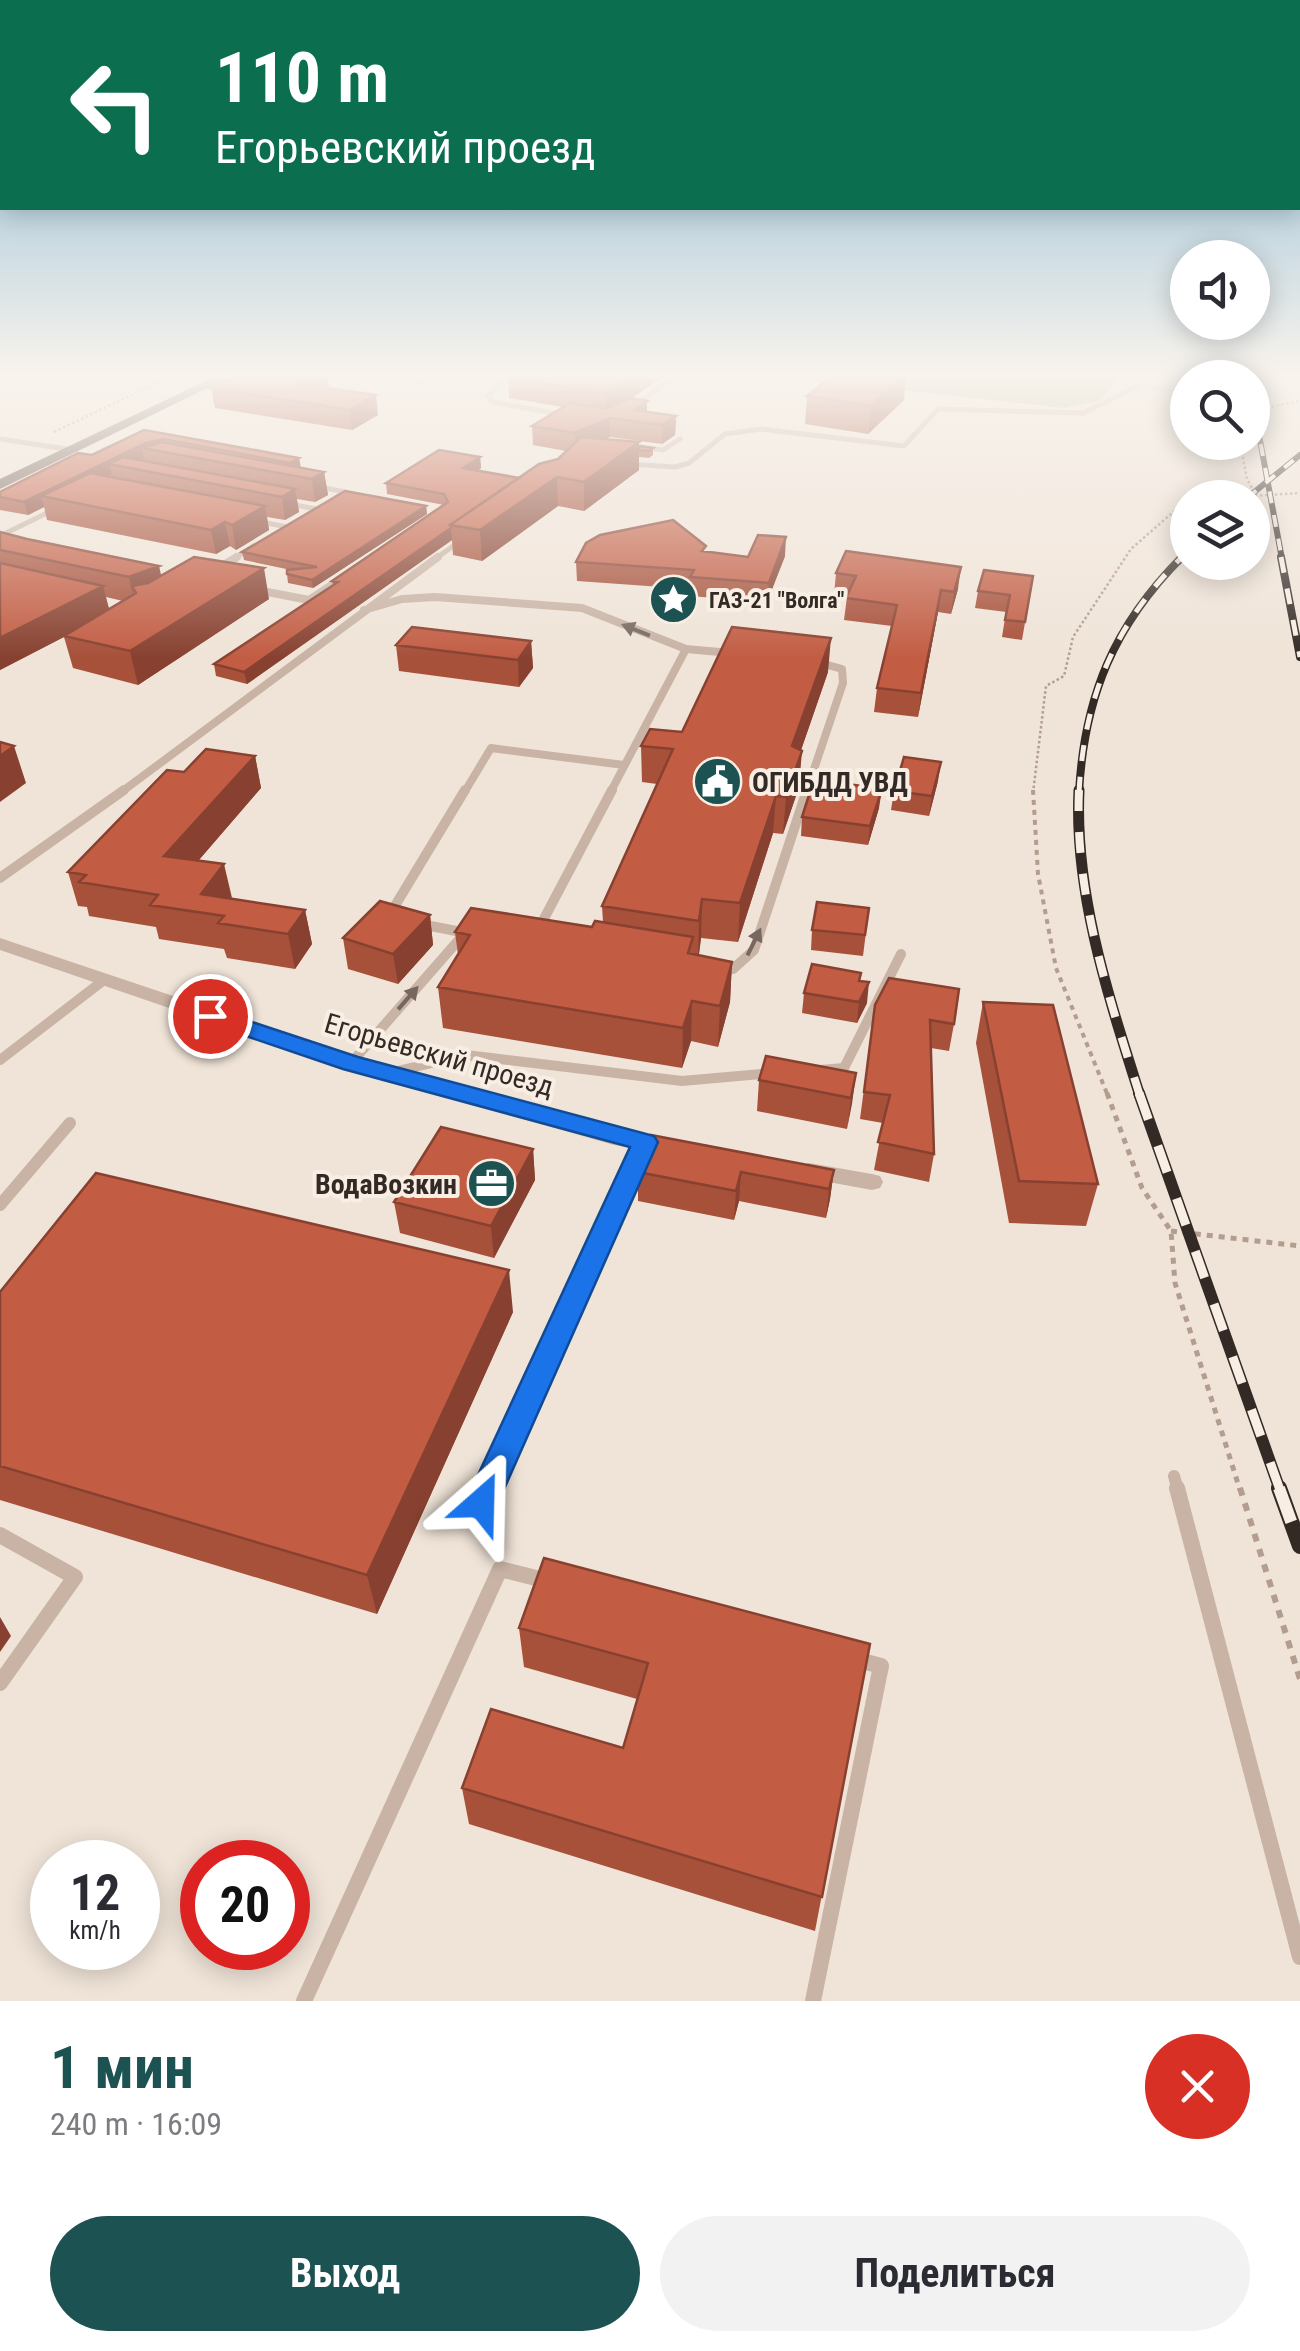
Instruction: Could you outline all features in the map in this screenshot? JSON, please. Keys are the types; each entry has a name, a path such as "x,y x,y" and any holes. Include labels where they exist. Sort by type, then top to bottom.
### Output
{"main road":[{"path":"0,485 29,471"}],"street":[{"name":"Егорьевский проезд","path":"0,944 351,1063 646,1142 701,1152"},
{"path":"793,1168 872,1182"}],"lane":[{"path":"297,483 361,496"},
{"path":"202,578 344,492"},
{"path":"278,502 316,509"},
{"path":"0,536 63,505"},
{"path":"248,519 287,527"},
{"path":"0,878 207,731 364,610 474,532"},
{"path":"255,589 308,600 353,570"},
{"path":"364,610 402,599 435,597 582,608 686,650 739,654"},
{"path":"344,625 357,627"},
{"path":"551,943 533,939 686,650"},
{"path":"716,969 733,969 754,950 843,682 842,669 810,661"},
{"path":"351,1063 470,933 388,918 491,748 624,765"},
{"path":"808,1071 844,1068 901,954"},
{"path":"0,1060 104,980"},
{"path":"388,1073 466,1055 682,1080 790,1072"},
{"path":"0,1205 70,1123"},
{"path":"481,1503 646,1142"},
{"path":"1174,1476 1300,1957"},
{"path":"0,1536 74,1576 0,1683"},
{"path":"304,2001 500,1569 557,1584"},
{"path":"813,2001 881,1666 843,1656"}],"path":[{"path":"1270,495 1300,493"},
{"path":"1170,515 1131,549 1073,638 1064,676 1046,686 1032,781 1038,874 1056,968 1142,1188 1171,1231 1175,1283 1300,1679"},
{"path":"1171,1231 1300,1246"}],"building":[{"path":"41,471 87,471 24,502 0,497 0,492"},
{"path":"148,471 200,471 295,489 282,497"},
{"path":"270,471 324,472 312,479"},
{"path":"405,471 482,471 519,478 244,672 214,664 338,582 332,581 448,502 444,494 386,483"},
{"path":"528,471 599,471 584,482 557,477 480,530 450,525"},
{"path":"90,473 265,506 232,525 225,522 211,530 41,496"},
{"path":"345,491 426,506 312,580 287,574 287,570 317,567 242,552"},
{"path":"673,520 706,546 702,551 748,557 758,535 786,537 769,583 690,577 694,570 576,562 586,543 600,535"},
{"path":"0,532 159,566 129,577 0,550"},
{"path":"846,551 961,567 954,592 941,590 921,693 877,688 897,605 846,598 856,576 836,573"},
{"path":"194,557 264,568 130,651 64,636 136,593 132,586 148,583"},
{"path":"0,563 103,586 0,638"},
{"path":"984,570 1033,576 1025,622 1005,620 1010,595 978,591"},
{"path":"412,627 531,641 518,660 396,645"},
{"path":"732,627 831,638 792,746 802,751 786,797 776,796 740,903 702,899 699,921 602,906 673,749 641,746 650,729 682,732"},
{"path":"0,742 14,746 0,756"},
{"path":"206,749 255,756 164,856 224,864 201,894 305,910 288,934 218,923 224,916 150,905 158,895 79,882 86,875 68,872 167,770 184,772"},
{"path":"904,757 941,762 932,796 894,791"},
{"path":"817,770 843,774 841,783 882,789 870,826 802,817"},
{"path":"380,901 430,915 393,954 343,938"},
{"path":"817,902 869,908 865,935 812,930"},
{"path":"471,908 592,927 595,921 693,937 688,953 732,962 720,1006 692,1001 683,1028 438,987 470,935 455,932"},
{"path":"812,964 861,973 859,981 869,982 859,1002 804,993"},
{"path":"889,978 959,989 954,1024 930,1020 934,1154 878,1142 890,1095 864,1092 875,1005"},
{"path":"983,1002 1053,1005 1098,1184 1019,1181"},
{"path":"766,1056 856,1073 851,1098 759,1080"},
{"path":"441,1127 533,1149 491,1226 394,1202"},
{"path":"651,1135 834,1170 829,1189 741,1172 736,1191 638,1172"},
{"path":"96,1173 509,1270 367,1575 0,1466 0,1292"},
{"path":"544,1558 870,1644 822,1897 462,1788 491,1709 623,1748 648,1663 519,1628"}],"railway":[{"path":"1266,471 1267,480"},
{"path":"1269,480 1280,471"},
{"path":"1270,494 1282,559"},
{"path":"1281,557 1300,657"},
{"path":"1079,793 1088,725 1107,664 1138,609 1170,570"},
{"path":"1079,793 1088,907 1106,984 1140,1095"},
{"path":"1140,1095 1280,1490"},
{"path":"1279,1488 1300,1546"}],"place":[{"name":"ГАЗ-21 \"Волга\"","path":"674,600"},
{"name":"ОГИБДД УВД","path":"717,782"},
{"name":"ВодаВозкин","path":"492,1184"}],"route":[{"path":"210,1016 351,1063 646,1142 481,1503"}]}
